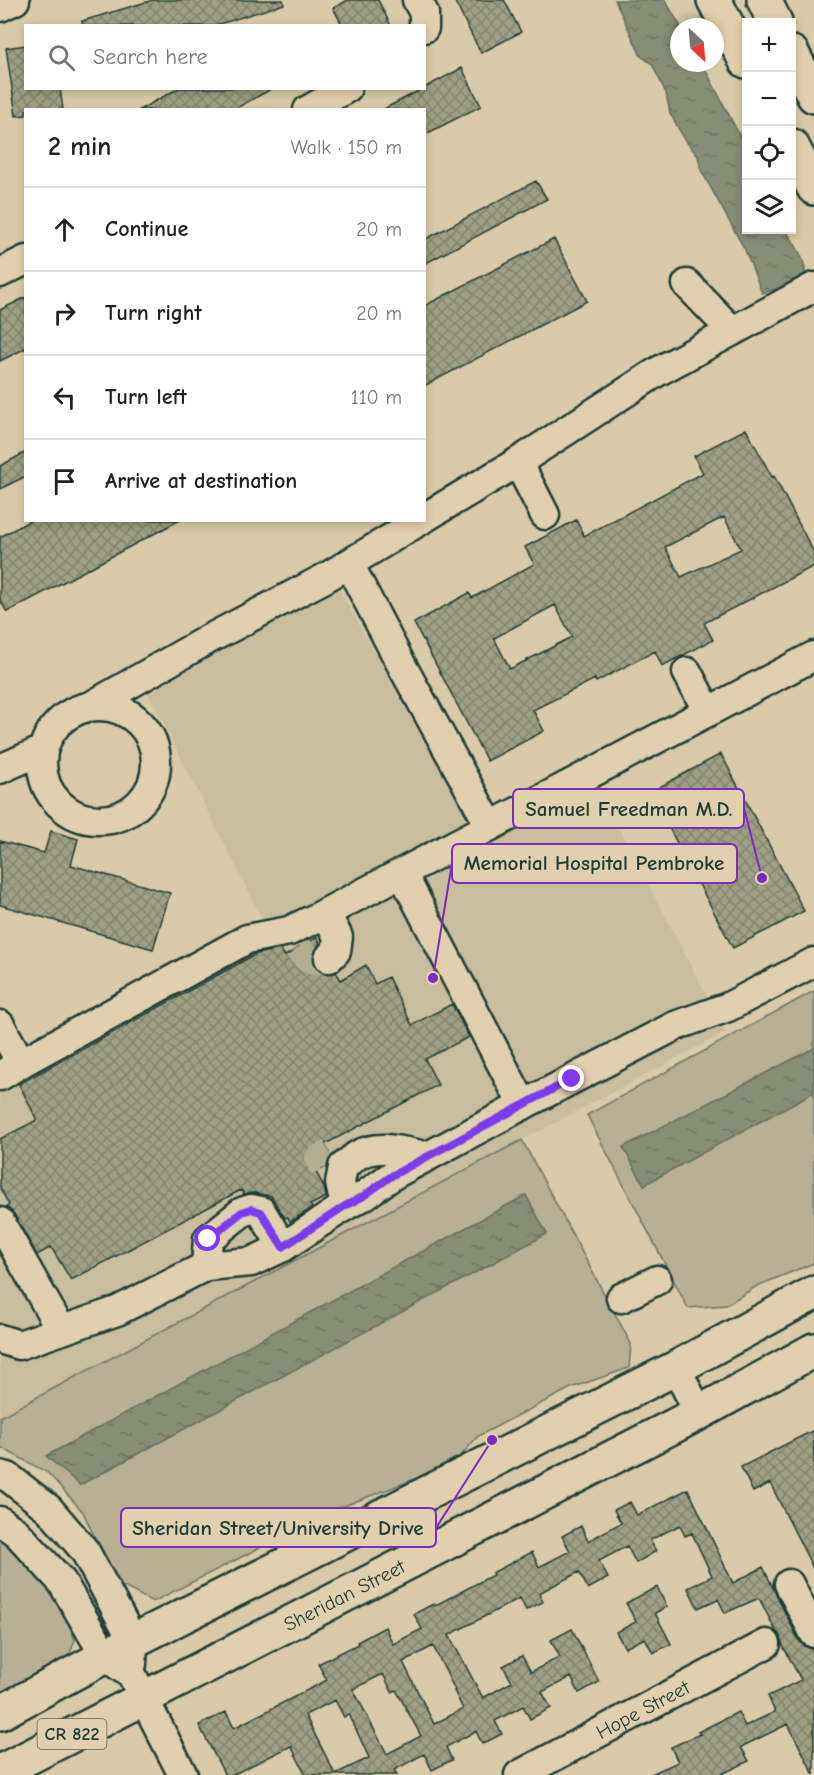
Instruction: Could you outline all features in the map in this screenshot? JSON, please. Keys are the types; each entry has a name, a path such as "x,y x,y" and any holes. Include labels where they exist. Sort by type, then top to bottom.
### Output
{"main road":[{"path":"714,0 742,52"},
{"path":"764,0 774,18"},
{"path":"796,61 814,96"},
{"path":"796,154 814,188"},
{"name":"CR 822","path":"0,1713 133,1641 676,1368 814,1293"},
{"name":"Sheridan Street","path":"0,1772 138,1686 699,1413 814,1350"}],"street":[{"path":"0,7 15,0"},
{"path":"417,0 424,13 425,24"},
{"path":"312,108 343,90"},
{"path":"687,284 732,331"},
{"path":"426,518 657,372 814,287"},
{"path":"518,462 545,515"},
{"path":"92,706 207,640 349,564 420,522"},
{"path":"349,564 400,664 490,826"},
{"path":"0,1025 10,1070 247,939 294,940 326,913 814,656"},
{"path":"687,672 708,712"},
{"path":"138,680 135,696 138,721"},
{"path":"92,706 112,707 138,721 148,734 154,748 156,763 149,790 140,802 125,813 108,819 89,819 71,813 57,802 47,786 42,769 43,750 50,733 63,719 79,709 92,706"},
{"path":"0,770 43,750"},
{"path":"402,873 523,1105"},
{"path":"326,913 338,936 336,951 328,958"},
{"path":"9,1342 61,1330 117,1311 206,1266 251,1262 283,1247 426,1156 675,1026 728,1007 814,962"},
{"path":"345,1206 340,1183 343,1167 359,1155 374,1149"},
{"path":"345,1206 327,1161 338,1150 387,1149 426,1156"},
{"path":"206,1266 208,1239 242,1212 251,1209 261,1212 283,1247"},
{"path":"0,1222 61,1330"},
{"path":"621,1298 657,1280"},
{"path":"676,1368 699,1413"},
{"path":"0,1475 8,1477 49,1509 85,1551 133,1641 138,1686 183,1775"},
{"path":"0,1521 17,1533 62,1582 105,1656 138,1686"},
{"path":"789,1584 814,1633"},
{"name":"Hope Street","path":"519,1775 766,1644"}],"shaded area":[{"path":"339,589 484,849 597,787 726,1032 0,1417 0,1071 265,924 145,686"},
{"path":"814,991 814,1263 757,1286 726,1305 688,1308 587,1115"},
{"path":"522,1140 631,1344 629,1368 571,1388 478,1436 458,1459 412,1480 336,1509 153,1602 116,1583 83,1512 48,1473 0,1447 0,1417"},
{"path":"0,1529 58,1596 75,1640 68,1659 0,1695"}],"water":[{"path":"615,0 665,0 676,18 670,18 670,72 707,72 742,140 742,234 789,234 803,262 805,282 786,292 780,288 762,293 745,250 701,170 698,156 685,140 670,113 666,93 652,64 641,56"},
{"path":"814,1048 814,1092 644,1185 623,1147"},
{"path":"526,1195 547,1234 80,1485 46,1456"}],"building":[{"path":"153,0 283,0 284,4 219,24 82,24 82,21"},
{"path":"348,0 378,0 390,24 342,24 333,8"},
{"path":"454,0 504,0 521,32 481,53"},
{"path":"24,45 24,90 60,90 63,108 24,108 24,115 16,116 6,48"},
{"path":"462,68 481,106 426,134 426,108 386,108 420,90 426,90 426,87"},
{"path":"175,90 269,90 237,108 143,108"},
{"path":"536,181 547,199 426,263 426,239"},
{"path":"554,239 587,301 426,385 426,305"},
{"path":"24,298 24,349 0,361 0,310"},
{"path":"746,429 772,477 774,476 814,553 814,566 704,623 713,640 662,666 655,651 596,682 595,679 533,710 544,731 487,761 414,623 469,593 472,598 534,564 525,547 576,520 584,536 703,473 694,456","holes":["724,517 741,549 681,577 665,547","555,605 572,637 510,669 494,638"]},
{"path":"24,453 24,477 0,489 0,466"},
{"path":"27,522 176,522 7,612 0,600 0,537"},
{"path":"721,754 804,911 733,948 650,792"},
{"path":"51,831 78,839 71,865 170,893 153,949 0,905 0,841 44,853"},
{"path":"317,937 320,943 313,953 313,962 318,970 325,974 336,972 341,980 366,965 375,984 388,977 412,1025 452,1004 469,1037 425,1059 438,1085 325,1144 331,1156 326,1167 316,1172 324,1187 326,1197 310,1205 312,1208 290,1222 271,1196 244,1194 241,1190 71,1280 51,1247 37,1255 14,1214 6,1207 9,1205 0,1188 0,1139 37,1120 19,1084 256,954 280,949 285,956"},
{"path":"814,1430 814,1570 770,1483 753,1492 741,1467"},
{"path":"688,1489 733,1583 763,1567 799,1641 806,1647 814,1649 814,1775 788,1724 741,1747 749,1761 720,1775 649,1775 678,1762 671,1747 700,1734 698,1732 738,1712 745,1726 775,1712 768,1696 801,1680 782,1644 781,1637 759,1598 725,1613 718,1599 698,1608 688,1588 712,1576 692,1533 685,1536 680,1525 650,1540 656,1551 636,1563 627,1546 599,1561 608,1578 588,1589 579,1572 539,1593 543,1602 526,1610 520,1598 449,1635 483,1698 512,1682 503,1666 522,1656 531,1672 560,1657 551,1640 572,1629 599,1682 579,1693 571,1677 542,1692 551,1708 530,1719 523,1706 495,1721 502,1734 482,1744 476,1731 446,1747 452,1760 432,1770 424,1754 394,1770 397,1775 306,1775 291,1746 232,1775 225,1775 199,1725 226,1712 234,1728 327,1680 318,1664 358,1644 357,1642 385,1627 393,1644 422,1629 414,1614 493,1575 492,1573 532,1552 539,1567 570,1551 562,1536 581,1526 588,1541 621,1523 614,1510 630,1502 637,1515","holes":["433,1646 463,1709 434,1724 403,1662","383,1674 392,1692 396,1690 421,1736 387,1754 353,1689","335,1700 344,1717 349,1714 369,1758 335,1774 305,1715"]},
{"path":"657,1587 667,1607 655,1613 671,1644 653,1653 645,1638 625,1648 616,1632 636,1622 626,1603"}],"tunnel":[{"path":"298,948 311,960 329,958"},
{"path":"324,1168 319,1159 330,1153"}],"place":[{"name":"Samuel Freedman M.D.","path":"762,878"},
{"name":"Memorial Hospital Pembroke","path":"433,978"},
{"name":"Sheridan Street/University Drive","path":"492,1440"}],"route":[{"path":"208,1239 242,1212 251,1209 261,1212 283,1247 393,1175 572,1079"}]}
